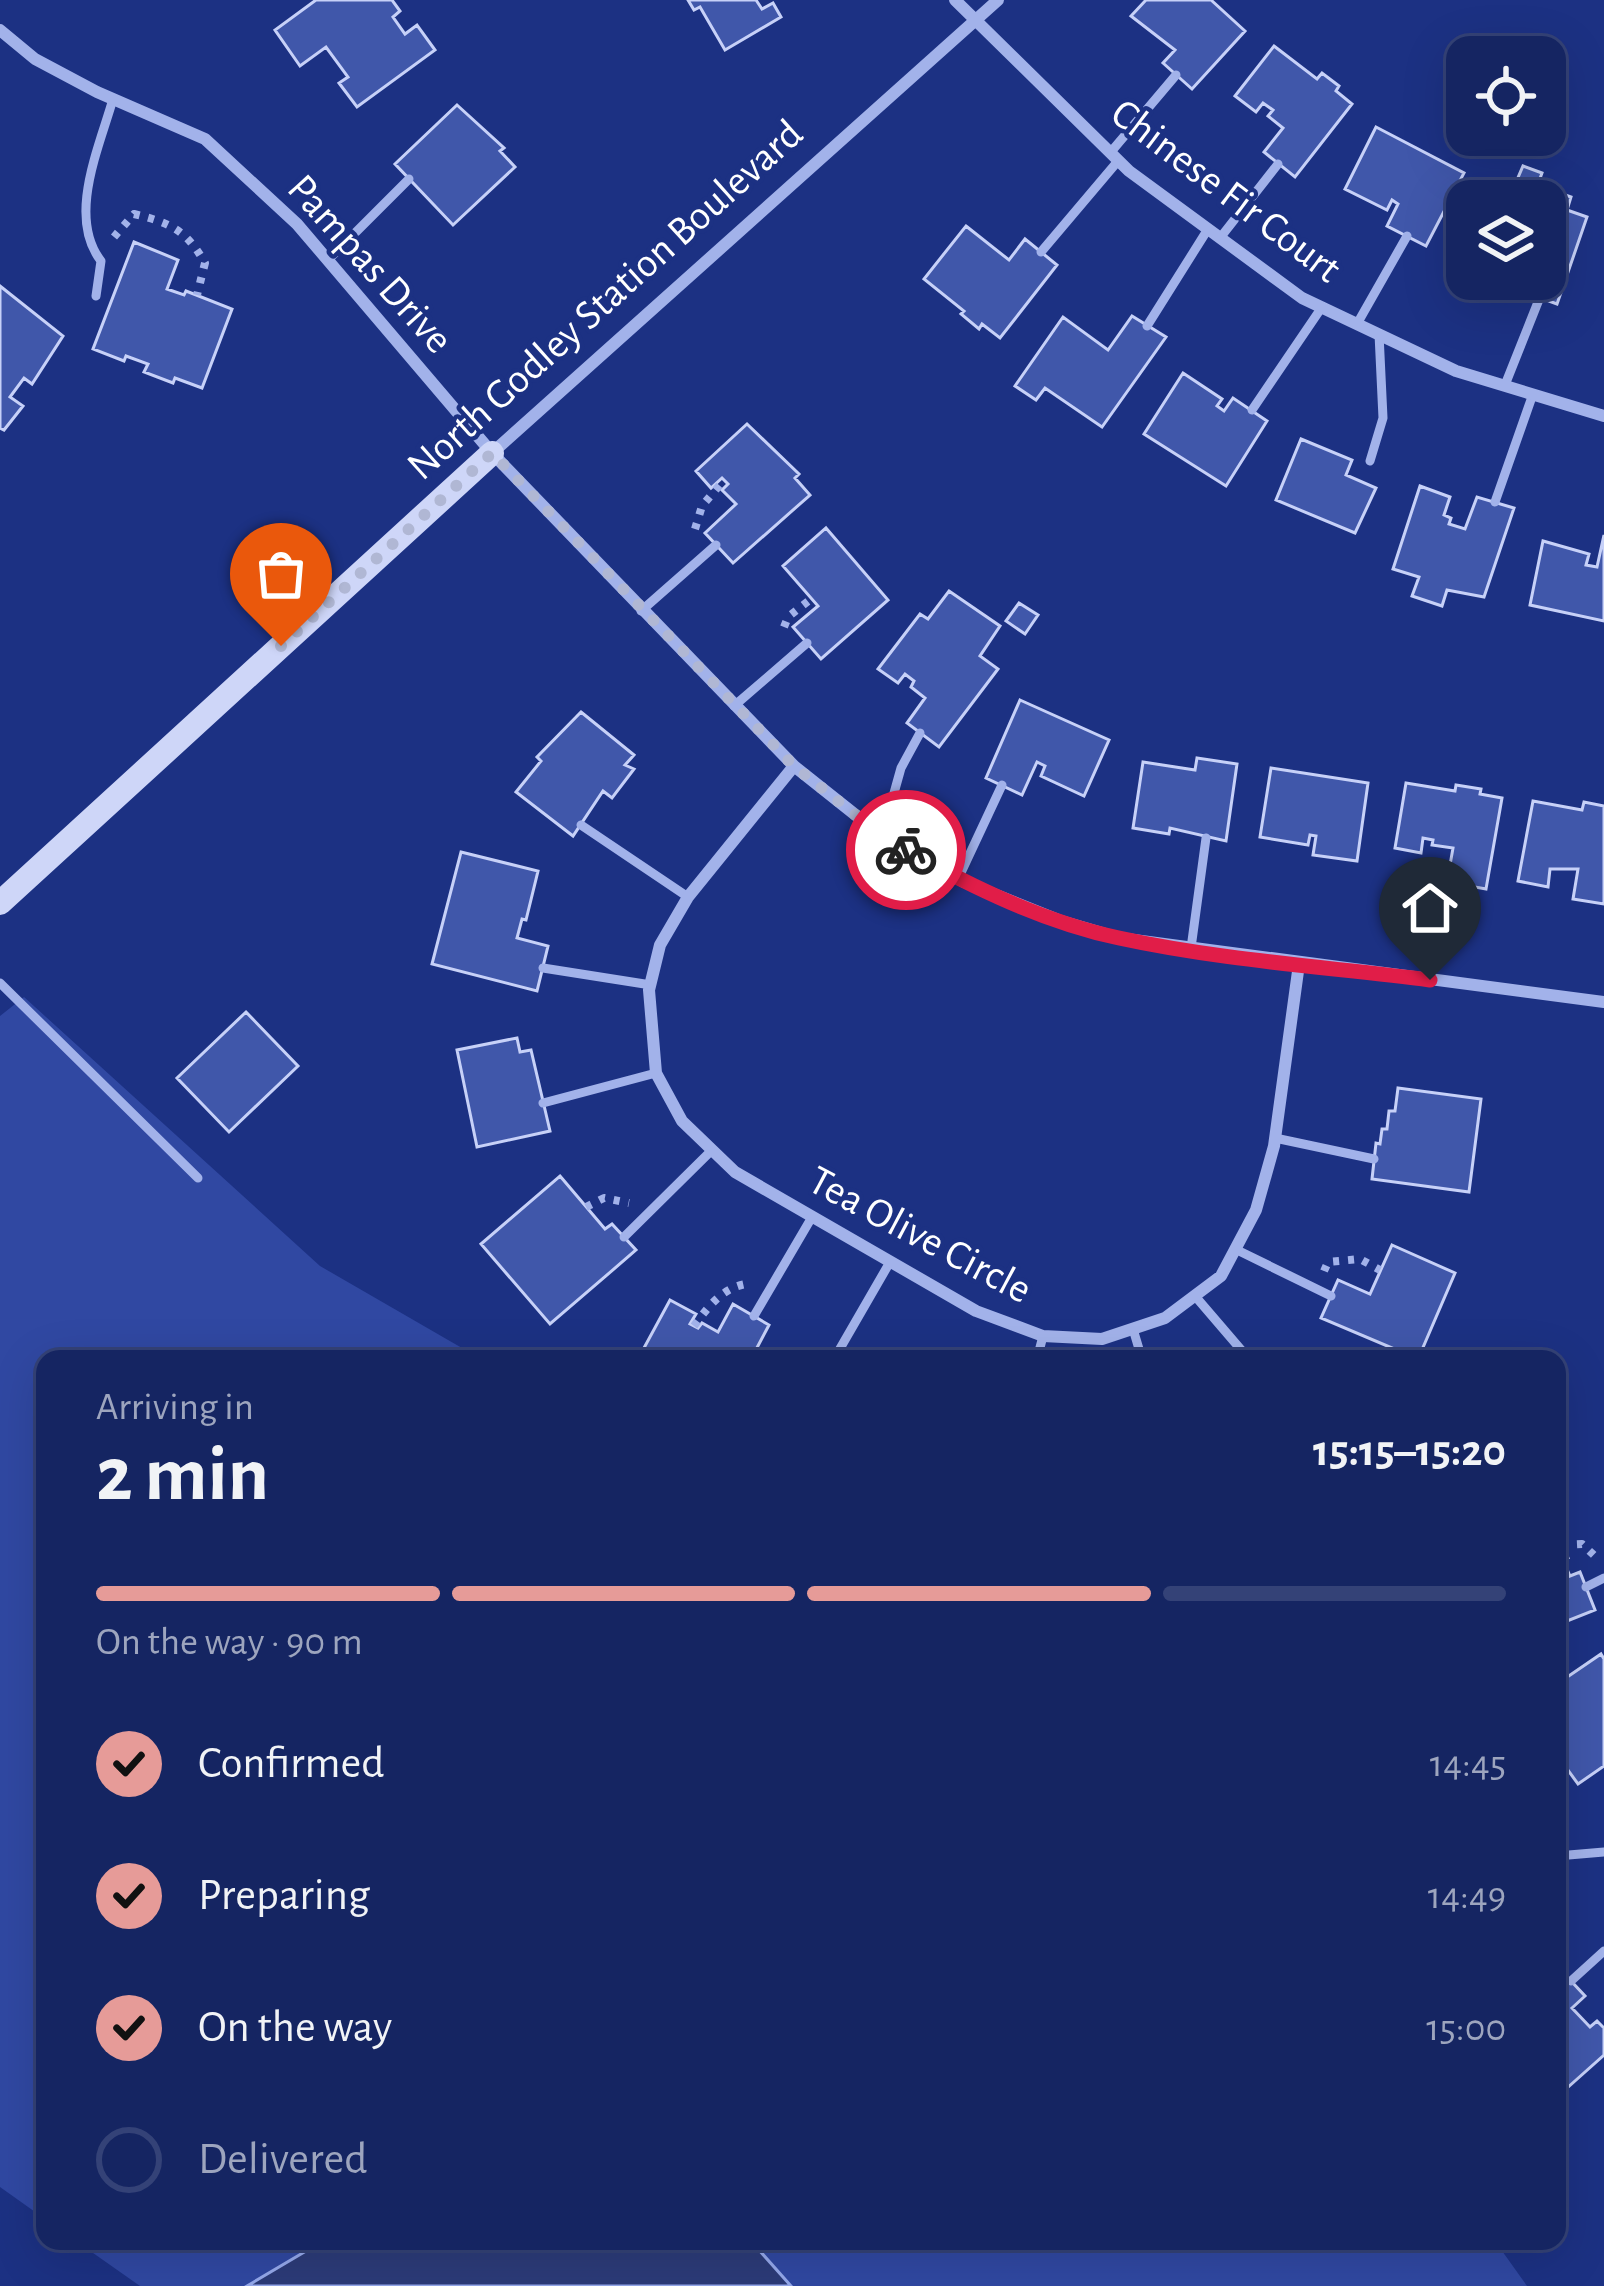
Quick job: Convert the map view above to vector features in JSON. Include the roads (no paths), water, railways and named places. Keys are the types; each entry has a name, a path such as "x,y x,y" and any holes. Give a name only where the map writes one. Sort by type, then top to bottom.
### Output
{"street":[{"name":"Chinese Fir Court","path":"955,0 1114,157 1302,298 1456,370 1604,416"},
{"name":"North Godley Station Boulevard","path":"0,903 998,0"},
{"name":"Pampas Drive","path":"0,30 34,59 205,139 297,224 492,453 734,706 794,766 882,836 958,879 1060,921 1119,938 1604,1002"},
{"name":"Tea Olive Circle","path":"794,766 688,897 660,945 651,985 656,1072 682,1121 735,1172 976,1311 1043,1336 1102,1339 1165,1318 1221,1276 1256,1210 1275,1138 1299,964"}],"lane":[{"path":"1041,252 1176,75"},
{"path":"96,296 101,262 87,243 88,185 113,99"},
{"path":"1220,238 1278,164"},
{"path":"328,260 409,179"},
{"path":"1147,326 1208,229"},
{"path":"1357,324 1407,236"},
{"path":"1504,385 1539,300"},
{"path":"1252,410 1322,307"},
{"path":"1370,461 1383,418 1379,334"},
{"path":"1495,502 1533,394"},
{"path":"641,610 712,549"},
{"path":"734,706 806,643"},
{"path":"882,836 902,767 920,733"},
{"path":"958,879 1002,785"},
{"path":"581,825 688,897"},
{"path":"1191,948 1206,838"},
{"path":"543,968 651,985"},
{"path":"0,983 198,1178"},
{"path":"544,1103 656,1072"},
{"path":"1275,1138 1374,1159"},
{"path":"624,1237 712,1150"},
{"path":"754,1316 812,1217"},
{"path":"1235,1249 1330,1296"},
{"path":"839,1350 890,1262"},
{"path":"1195,1296 1241,1350"},
{"path":"1133,1329 1139,1350"},
{"path":"1039,1350 1043,1336"},
{"path":"1586,1587 1604,1578"},
{"path":"1566,1855 1604,1852"},
{"path":"1571,1981 1604,1951"}]}
